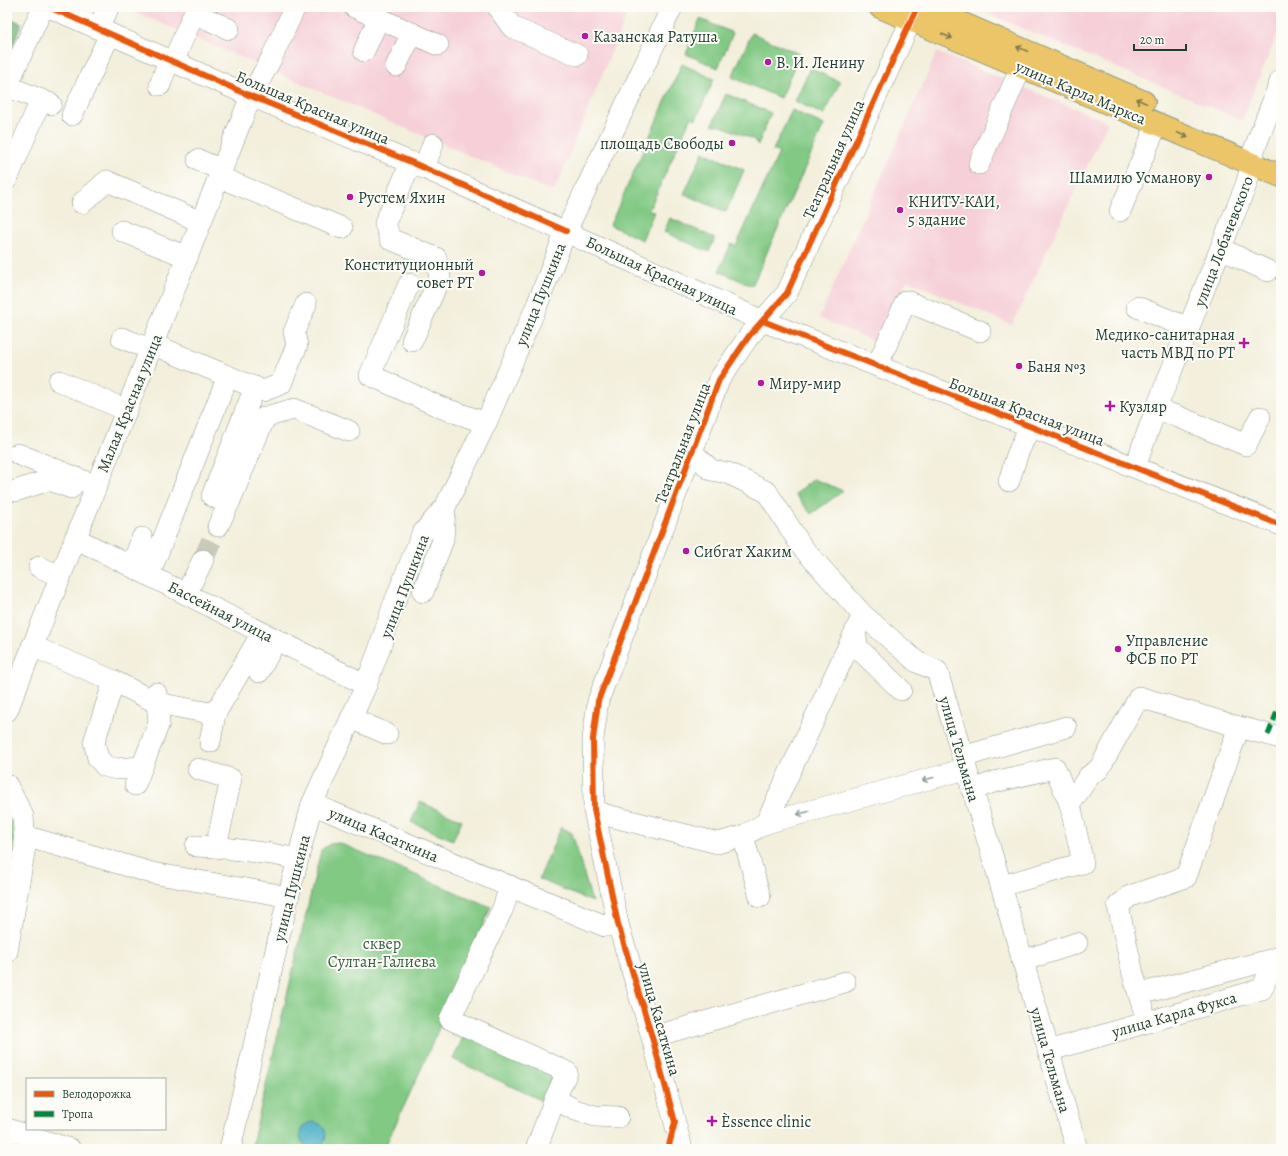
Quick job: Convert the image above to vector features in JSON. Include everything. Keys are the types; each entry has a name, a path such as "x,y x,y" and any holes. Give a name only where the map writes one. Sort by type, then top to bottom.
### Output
{"main road":[{"name":"улица Карла Маркса","path":"880,7 918,12 1253,157 1281,176"},
{"name":"улица Карла Маркса","path":"918,12 1021,67 1157,124 1253,157 1281,162"}],"street":[{"path":"7,179 46,102 7,86 43,7"},
{"name":"Большая Красная улица","path":"49,7 251,96 417,165 763,320 1281,525"},
{"path":"72,116 104,31 109,7"},
{"name":"Малая Красная улица","path":"7,711 251,96 271,59 295,7"},
{"path":"354,7 438,45"},
{"path":"500,7 498,9 512,27 577,55"},
{"name":"улица Пушкина","path":"230,1149 288,898 312,804 351,718 372,681 380,647 393,606 422,534 445,507 486,422 537,306 566,231 672,7"},
{"name":"Театральная улица","path":"618,924 594,810 593,745 598,701 719,380 749,336 787,293 886,75 918,12"},
{"path":"160,85 194,13 229,29"},
{"path":"364,51 379,18"},
{"path":"396,66 412,33"},
{"path":"979,164 1021,67"},
{"name":"улица Лобачевского","path":"1135,467 1156,409 1222,248 1246,185 1253,157 1281,80"},
{"path":"1120,210 1157,124"},
{"path":"412,341 440,277 436,258 390,239 385,223 417,165 433,144"},
{"path":"198,160 220,174 342,228"},
{"path":"82,203 108,181 201,222"},
{"path":"122,231 187,256"},
{"path":"1222,248 1244,260 1268,270"},
{"path":"409,284 370,375 440,407 486,422"},
{"path":"877,366 906,301 980,331"},
{"path":"124,344 150,350 228,376 263,390 281,384 297,345 294,332 306,304"},
{"path":"1137,307 1189,328"},
{"path":"140,571 228,376"},
{"path":"59,382 126,410"},
{"path":"229,503 212,496 255,387"},
{"path":"218,526 265,417 294,409 348,431"},
{"path":"1156,409 1246,445 1260,417"},
{"path":"1009,481 1017,455 1030,426"},
{"name":"улица Тельмана","path":"692,452 711,470 728,473 767,492 802,547 859,624 922,655 937,671 1077,1149"},
{"path":"18,454 94,491"},
{"path":"15,491 49,480 94,491"},
{"path":"423,592 443,540 445,507"},
{"name":"Бассейная улица","path":"75,538 269,636 372,681"},
{"path":"140,571 142,538"},
{"path":"186,594 203,560"},
{"path":"39,567 60,576"},
{"path":"859,624 858,648 901,690"},
{"path":"766,823 859,624"},
{"path":"259,672 269,636"},
{"path":"210,742 215,714 269,636"},
{"path":"32,646 157,698 215,714"},
{"path":"114,681 94,742 98,758 105,766 138,776 149,752 159,723 157,698"},
{"path":"1070,804 1089,776 1099,770 1139,698 1281,738"},
{"path":"351,718 387,734"},
{"path":"594,810 606,815 718,843 743,836 766,823 964,763 1066,727"},
{"path":"1147,1022 1133,974 1118,906 1130,896 1186,877 1239,727"},
{"path":"972,790 994,782 1055,768 1070,804 1083,863 1001,886"},
{"path":"198,769 231,779 206,847 272,854 298,859"},
{"path":"7,785 23,816 25,836 25,847 7,952"},
{"name":"улица Касаткина","path":"312,804 605,926 618,924 652,1037 682,1149"},
{"path":"25,836 152,873 274,894 288,898"},
{"path":"743,836 760,898"},
{"path":"510,886 503,908 450,1019 567,1072 536,1149"},
{"path":"1022,961 1077,943"},
{"path":"1139,994 1278,958"},
{"name":"улица Карла Фукса","path":"1048,1051 1262,989 1278,958"},
{"path":"652,1037 845,982"},
{"path":"555,1099 575,1110 595,1116 618,1117"},
{"path":"7,1129 70,1149"}],"shaded area":[{"path":"123,7 630,7 554,192"},
{"path":"971,7 1281,7 1281,25 1242,120"},
{"path":"937,52 1108,122 1012,325 907,280 878,343 819,318"}],"green space":[{"path":"7,17 22,23 7,59"},
{"path":"700,19 733,33 718,68 686,54"},
{"path":"752,33 800,54 780,98 732,77"},
{"path":"682,64 714,79 696,119 691,117 649,210 654,212 642,240 610,225"},
{"path":"810,68 840,82 824,115 795,101"},
{"path":"726,94 771,113 758,145 753,139 719,125 712,125"},
{"path":"792,110 824,125 752,286 719,271 731,244 736,246 779,153 773,150"},
{"path":"703,152 744,170 726,212 684,194"},
{"path":"670,218 715,238 709,252 664,232"},
{"path":"814,479 843,491 811,514 795,494"},
{"path":"420,802 462,820 453,840 411,822"},
{"path":"7,813 13,829 13,844 7,876"},
{"path":"561,827 572,833 592,902 539,879"},
{"name":"сквер Султан-Галиева","path":"339,843 491,907 422,1067 384,1149 251,1149 321,850 330,844"},
{"path":"465,1033 553,1075 545,1102 453,1059"}],"water":[{"path":"313,1122 322,1126 326,1135 322,1144 313,1148 304,1144 300,1135 304,1126"}],"tunnel":[{"path":"203,560 218,526"}],"marked path":[{"path":"1268,735 1281,701"}],"cycle path":[{"path":"49,7 251,96 411,162 566,231"},
{"path":"668,1149 675,1122 652,1037 618,924 594,810 593,739 598,701 719,380 749,336 787,293 917,7"},
{"path":"763,321 1281,525"}],"place":[{"name":"Казанская Ратуша","path":"585,36"},
{"name":"В. И. Ленину","path":"768,62"},
{"name":"площадь Свободы","path":"732,143"},
{"name":"Шамилю Усманову","path":"1209,177"},
{"name":"Рустем Яхин","path":"350,197"},
{"name":"КНИТУ-КАИ, 5 здание","path":"900,210"},
{"name":"Конституционный совет РТ","path":"482,273"},
{"name":"Медико-санитарная часть МВД по РТ","path":"1244,343"},
{"name":"Баня №3","path":"1019,366"},
{"name":"Миру-мир","path":"761,383"},
{"name":"Кузляр","path":"1110,406"},
{"name":"Сибгат Хаким","path":"686,551"},
{"name":"Управление ФСБ по РТ","path":"1118,649"},
{"name":"Èssence clinic","path":"712,1121"}]}
